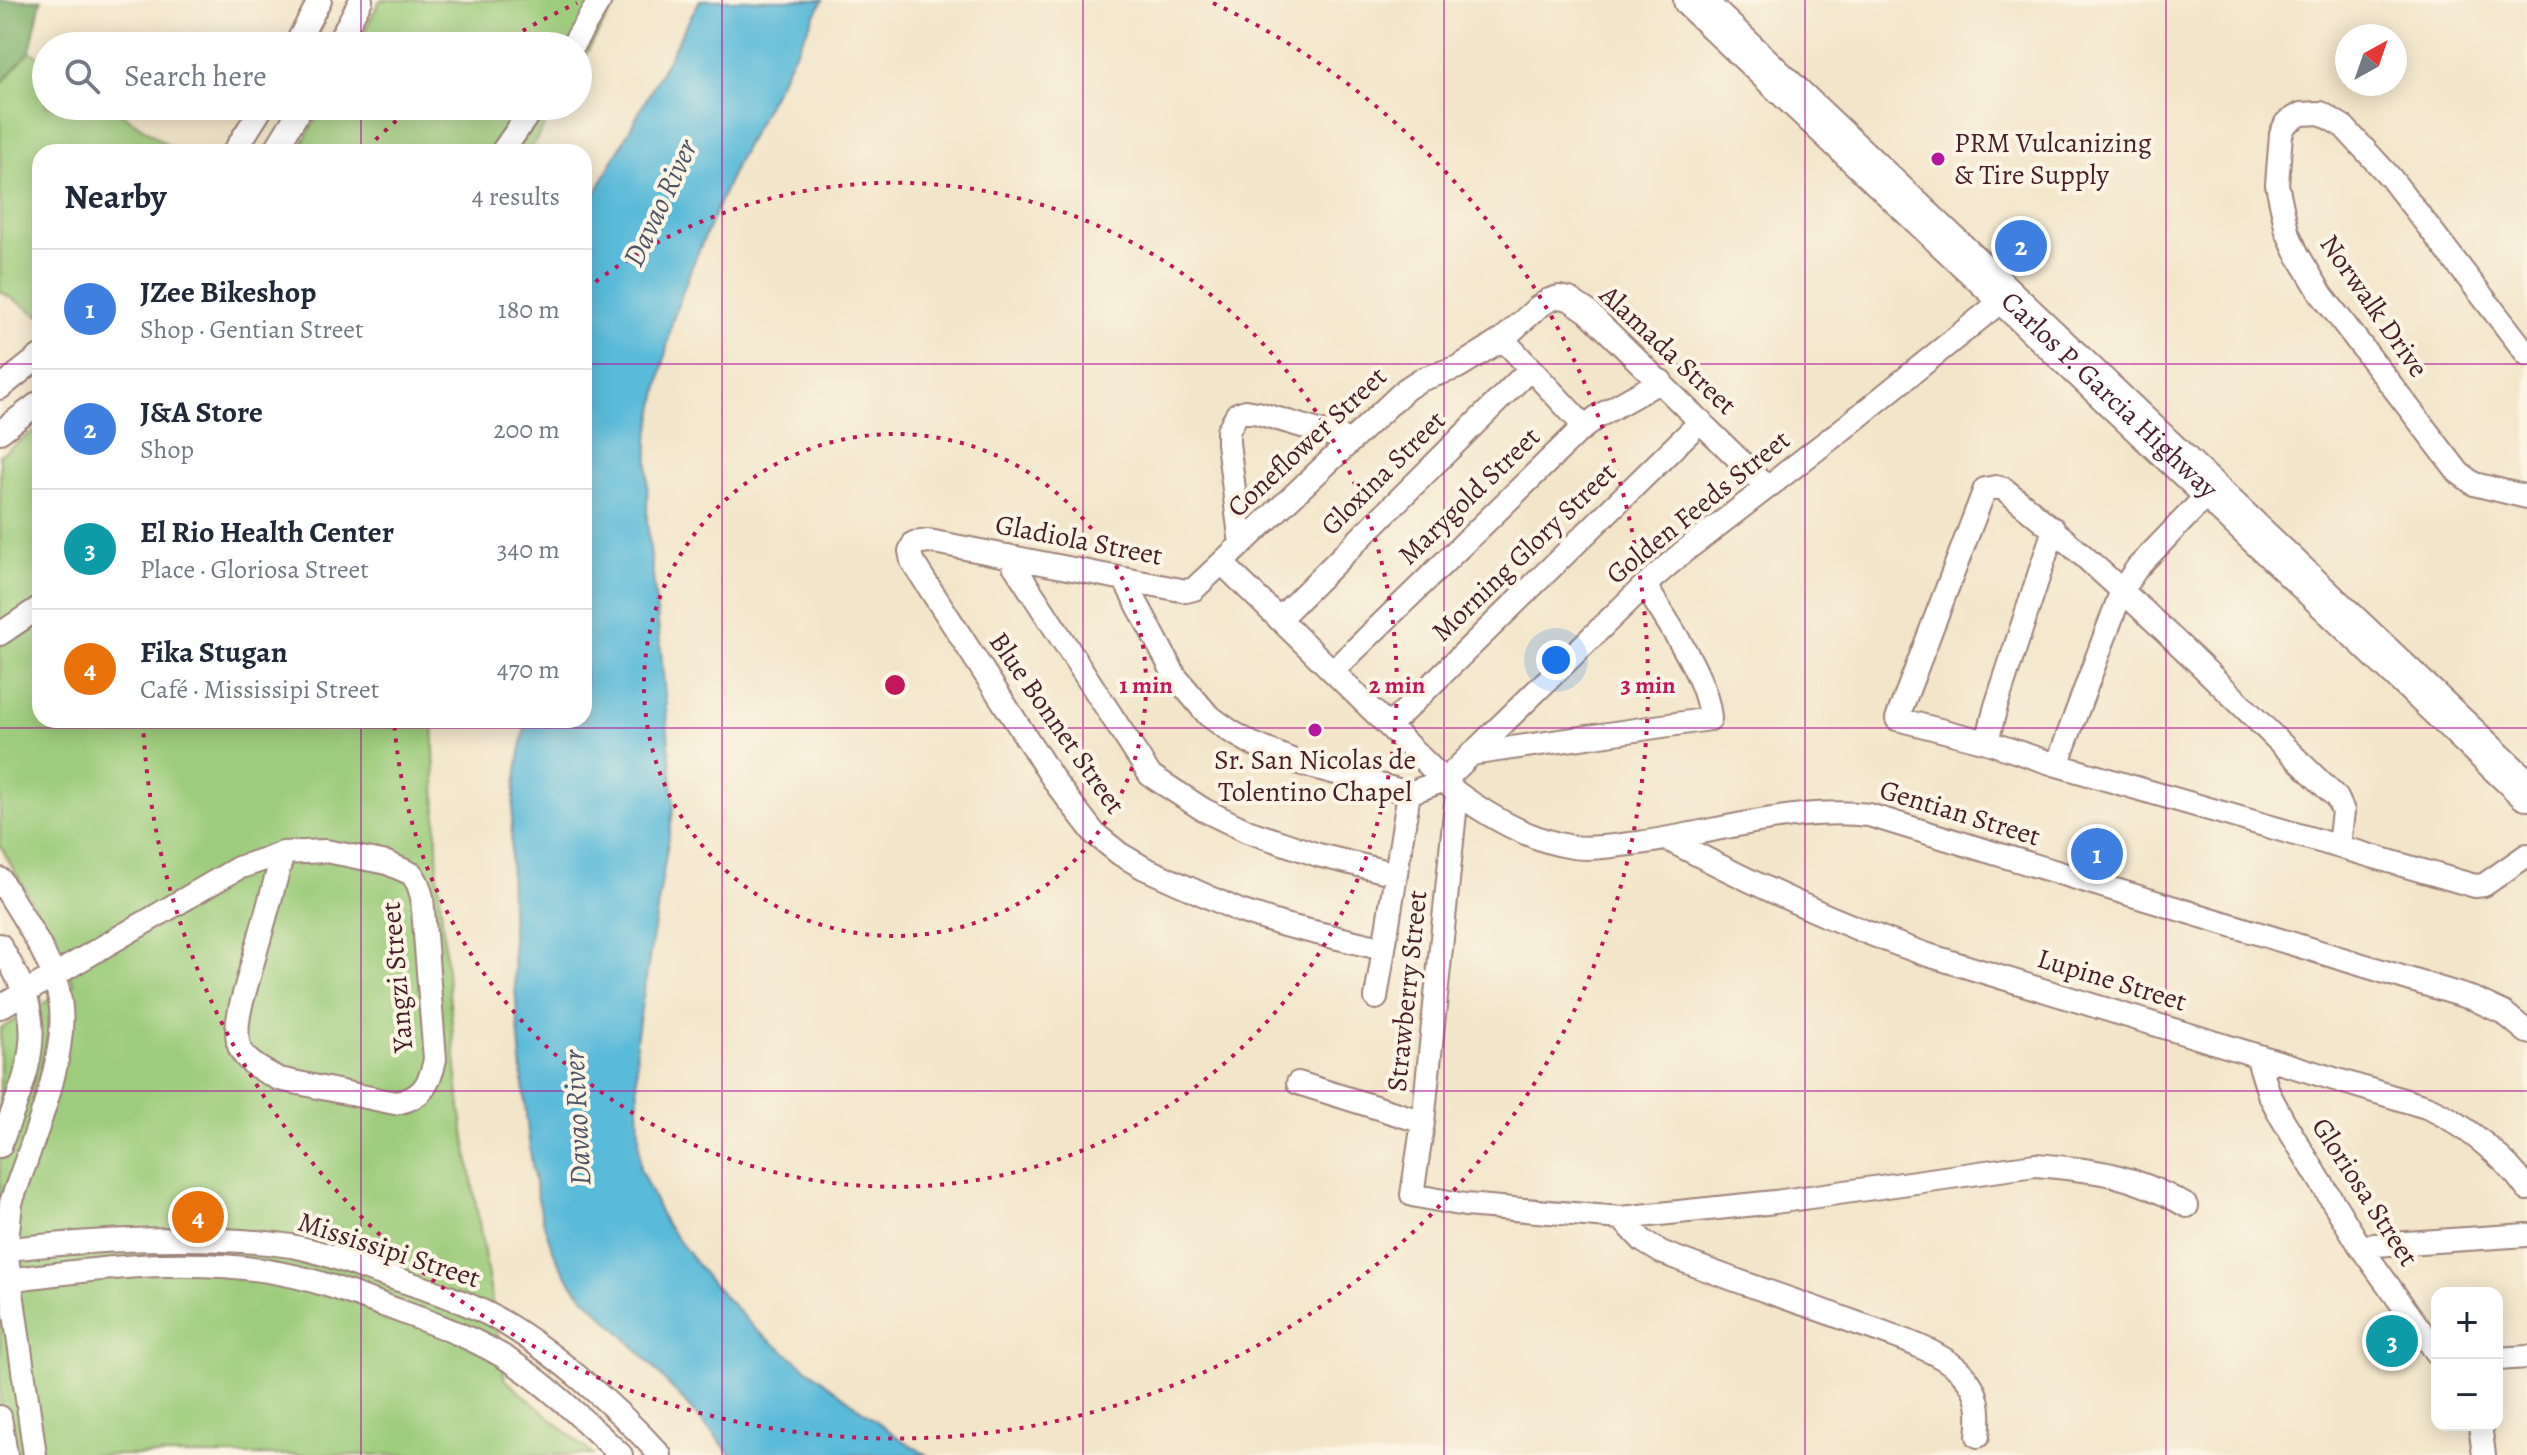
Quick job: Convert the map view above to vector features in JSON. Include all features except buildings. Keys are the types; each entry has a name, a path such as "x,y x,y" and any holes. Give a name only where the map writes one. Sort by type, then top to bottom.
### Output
{"highway":[{"name":"Carlos P. Garcia Highway","path":"1693,0 2527,791"}],"street":[{"path":"303,32 320,0"},
{"path":"344,32 361,0"},
{"path":"581,32 600,0"},
{"name":"Norwalk Drive","path":"2527,354 2390,177 2344,127 2321,113 2293,117 2286,123 2281,134 2277,184 2287,231 2322,295 2459,473 2474,484 2527,497"},
{"path":"239,144 254,120"},
{"path":"279,144 293,120"},
{"path":"508,144 524,120"},
{"name":"Coneflower Street","path":"1222,563 1406,389 1420,380 1448,373 1503,339 1537,308 1559,297"},
{"name":"Alamada Street","path":"1559,297 1569,299 1587,311 1766,486"},
{"name":"Golden Feeds Street","path":"1451,787 1471,754 1645,585 2005,298"},
{"path":"1503,339 1584,426"},
{"path":"0,388 32,362"},
{"name":"Gloxina Street","path":"1279,619 1530,369"},
{"name":"Marygold Street","path":"1333,671 1584,426 1661,381"},
{"path":"0,432 32,408"},
{"path":"1241,544 1228,443 1228,431 1237,414 1246,411 1258,413 1349,440"},
{"name":"Morning Glory Street","path":"1389,726 1701,421"},
{"path":"2339,846 2343,811 2337,798 2122,590 2054,529 2004,489 1985,489 1897,719 1987,742 2057,765 2478,887 2527,855"},
{"path":"2057,765 2122,590 2137,568 2210,492"},
{"path":"1987,742 2054,529"},
{"name":"Gladiola Street","path":"914,543 929,541 1186,591 1202,584 1222,563"},
{"name":"Blue Bonnet Street","path":"914,543 910,551 912,561 1057,785 1095,834 1144,868 1240,911 1384,949"},
{"path":"1008,556 1150,775 1204,810 1247,831 1318,855 1396,874"},
{"name":"Gentian Street","path":"1222,563 1451,787 1498,819 1527,833 1573,847 1593,848 1791,818 1852,813 1869,815 2474,999 2504,1013 2527,1032"},
{"path":"1124,579 1175,676 1208,715 1253,744 1299,763 1409,793 1451,787"},
{"path":"1471,754 1710,719 1706,699 1693,668 1645,585"},
{"path":"0,634 32,612"},
{"name":"Strawberry Street","path":"1451,787 1423,1122 1412,1195 1465,1205 1621,1218"},
{"path":"1376,998 1409,793"},
{"name":"Lupine Street","path":"1667,839 1785,899 1865,933 2442,1113 2509,1168 2527,1189"},
{"name":"Yangzi Street","path":"0,1007 238,868 283,853 326,851 366,858 402,868 418,884 422,897 435,1059 432,1077 424,1091 411,1101 395,1103 279,1079 244,1056 236,1044 235,1031 247,977 283,853"},
{"path":"0,879 53,977 62,1017 58,1056 11,1203 3,1250 5,1280 35,1455"},
{"path":"0,945 30,1013 31,1052 0,1146"},
{"name":"Gloriosa Street","path":"2257,1056 2269,1094 2283,1120 2360,1246 2431,1345"},
{"path":"1298,1083 1423,1122"},
{"path":"1621,1218 1775,1202 2035,1165 2077,1168 2134,1179 2187,1206"},
{"path":"1621,1218 1643,1241 1661,1252 1885,1333 1934,1354 1961,1372 1976,1392 1981,1414 1978,1436"},
{"path":"2360,1246 2527,1235"},
{"name":"Mississipi Street","path":"3,1250 114,1241 203,1240 292,1246 348,1262 488,1314 535,1343 587,1385 660,1455"},
{"name":"Mississipi Street","path":"5,1280 113,1268 202,1265 284,1273 433,1323 477,1342 516,1364 621,1455"},
{"path":"2503,1359 2527,1357"},
{"path":"0,1417 6,1455"},
{"path":"2481,1431 2484,1455"}],"green space":[{"path":"0,0 41,0 30,51 0,85"},
{"path":"380,0 617,0 592,44 592,32 364,32"},
{"path":"30,51 32,120 131,120 166,144 32,144 32,311 0,291 0,85"},
{"path":"316,120 548,120 534,144 302,144"},
{"path":"32,433 32,728 433,728 438,876 460,1108 505,1379 593,1455 0,1455 0,1029 74,985 0,845 0,455"}],"water":[{"name":"Davao River","path":"700,0 823,0 736,164 690,271 672,322 648,440 647,520 674,805 636,1040 640,1169 665,1223 709,1280 756,1330 899,1438 927,1455 732,1455 581,1293 558,1261 543,1221 527,1126 515,994 511,900 513,806 525,728 592,728 592,199"}],"place":[{"name":"PRM Vulcanizing & Tire Supply","path":"1938,159"},
{"name":"J&A Store","path":"2021,246"},
{"name":"Sr. San Nicolas de Tolentino Chapel","path":"1315,730"},
{"name":"JZee Bikeshop","path":"2097,854"},
{"name":"Fika Stugan","path":"198,1217"},
{"name":"El Rio Health Center","path":"2392,1341"}]}
